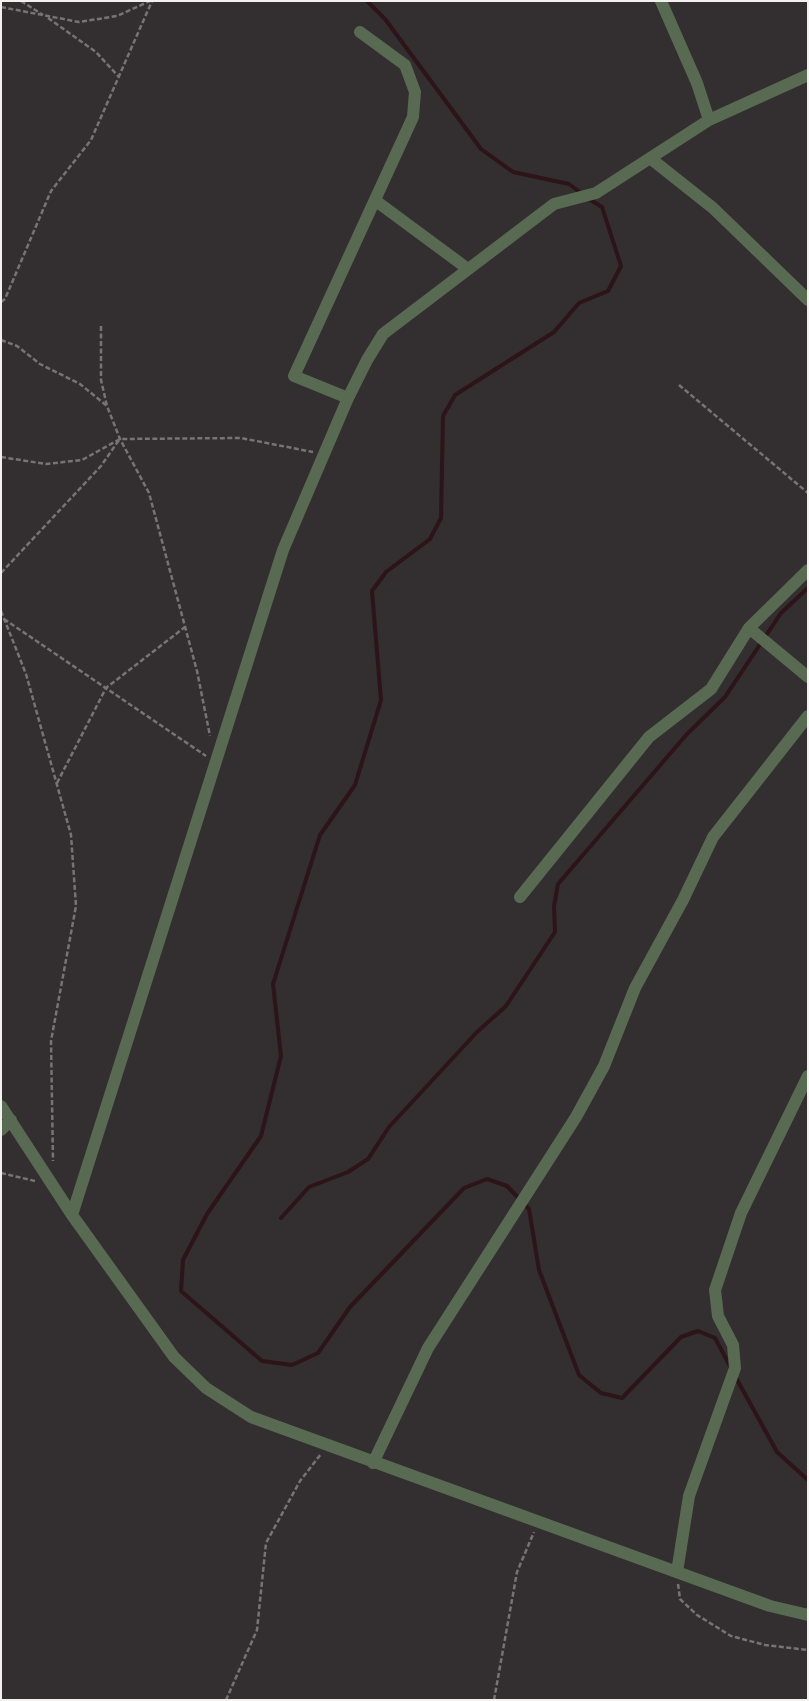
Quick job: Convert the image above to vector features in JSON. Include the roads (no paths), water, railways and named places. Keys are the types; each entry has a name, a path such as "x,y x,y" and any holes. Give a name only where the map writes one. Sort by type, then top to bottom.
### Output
{"street":[{"path":"661,1 697,83 709,120"},
{"path":"348,398 294,376 413,117 415,92 405,65 360,32"},
{"path":"72,1216 283,550 348,398 367,360 383,334 554,204 596,193 709,120 808,74"},
{"path":"650,158 713,208 808,300"},
{"path":"376,201 468,268"},
{"path":"520,897 650,737 711,689 749,628 808,570"},
{"path":"749,628 808,677"},
{"path":"373,1463 428,1348 576,1117 590,1092 604,1066 636,988 683,900 713,837 808,716"},
{"path":"676,1572 689,1496 735,1368 733,1345 718,1316 715,1290 742,1214 808,1076"},
{"path":"1,1106 72,1216 174,1357 206,1388 251,1417 326,1446 770,1606 808,1615"},
{"path":"1,1130 11,1120"}],"waterway":[{"path":"367,1 385,19 481,149 513,172 569,184 581,193"},
{"path":"589,199 602,207 621,266 608,291 579,303 554,332 455,395 443,416 441,518 430,539 386,572 372,591 381,700 355,785 320,835 273,984 281,1056 261,1136 207,1214 183,1260 181,1291 262,1361 292,1365 318,1353 350,1307 464,1188 487,1179 507,1186 529,1209 539,1270 579,1375 601,1393 622,1398 681,1337 698,1331 715,1338 731,1368"},
{"path":"281,1218 309,1187 348,1172 368,1159 389,1127 477,1032 506,1006 555,932 554,906 558,884 687,734 725,697 781,613 808,588"},
{"path":"735,1376 777,1452 808,1480"}]}
